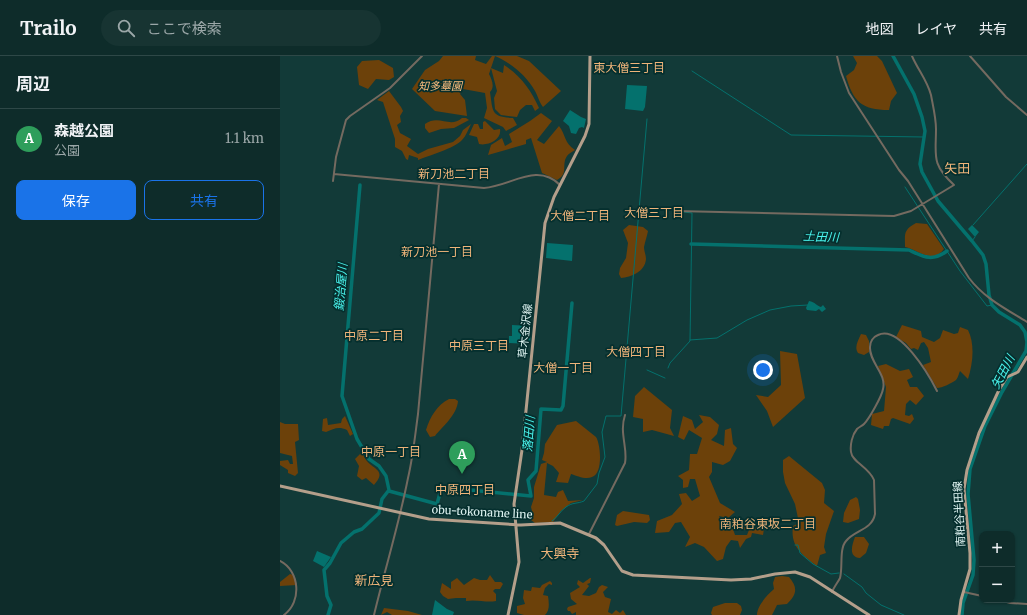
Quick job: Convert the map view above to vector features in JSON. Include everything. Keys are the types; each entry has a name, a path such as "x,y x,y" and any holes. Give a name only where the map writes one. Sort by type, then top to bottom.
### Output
{"main road":[{"name":"草木金沢線","path":"508,615 519,562 514,504 522,450 545,224 551,203 585,136 589,124 590,56"},
{"name":"南粕谷半田線","path":"959,615 968,580 970,565 964,489 967,470 984,420 999,390 1009,375 1018,372 1027,357"},
{"name":"obu-tokoname line","path":"280,486 429,519 515,525 560,523 596,538 622,570 633,575 731,580 751,579 780,573 795,572 810,577 869,615"}],"street":[{"path":"333,182 336,158 346,120 390,88 422,56"},
{"path":"837,56 849,93 899,170 908,181 969,278 987,298 1027,322"},
{"path":"676,211 888,217 904,214 922,205 954,185 937,163 935,153 936,123 931,97 925,79 912,56"},
{"path":"970,56 1006,97 1027,115"},
{"path":"334,174 439,184 492,187 533,174 544,176 560,185"},
{"path":"374,615 408,478 418,414 439,184"},
{"path":"832,592 840,578 845,542 850,537 869,526 874,518 875,497 872,475 867,468 855,459 851,452 854,433 868,418 883,389 883,380 870,351 870,345 873,339 880,334 888,333 905,344 915,355 938,391"},
{"path":"589,534 625,463 626,458 622,426 624,415"},
{"path":"280,561 290,569 297,585 297,591 293,603 284,615"},
{"path":"964,592 979,596"},
{"path":"1010,603 1027,604"}],"green space":[{"name":"知多墓園","path":"443,56 476,56 475,60 486,64 492,56 495,56 489,74 492,83 492,90 490,92 493,109 497,115 513,118 517,125 506,131 503,127 484,118 487,108 485,93 463,89 460,94 465,100 467,116 435,111 412,89 425,70 439,61"},
{"path":"495,56 517,56 529,61 561,91 543,107 531,85 523,75 507,62"},
{"path":"853,56 877,56 882,61 897,93 891,101 889,110 879,110 865,106 855,98 846,76 854,70 857,63"},
{"path":"379,60 393,68 394,77 389,80 376,79 368,89 359,85 357,67 362,61"},
{"path":"504,65 516,74 529,89 539,108 535,111 532,105 526,105 520,110 517,117 501,115 495,109 494,98 497,91 491,68 503,73"},
{"path":"389,91 403,111 400,116 401,122 397,125 400,133 411,139 407,146 418,154 428,149 453,142 460,136 463,130 471,124 466,135 459,143 441,152 418,160 418,158 409,155 408,160 406,159 402,151 395,147 395,139 383,102 377,100"},
{"path":"541,113 552,121 537,140 544,144 559,126 569,145 575,150 565,159 563,175 557,180 542,173 531,138 526,140 526,144 488,155 491,145 502,138 505,146 512,142 509,134"},
{"path":"462,118 469,120 454,128 441,129 429,133 425,128 425,124 430,121 435,120 453,122"},
{"path":"485,121 494,130 500,129 500,133 494,141 486,144 479,144 477,137 469,135 474,124 478,124 480,129 483,129 483,122"},
{"path":"916,223 927,224 944,249 939,254 935,256 925,255 905,247 907,230"},
{"path":"629,225 643,227 648,231 644,247 646,259 645,264 637,273 621,278 619,274 620,268 626,258 628,243 623,230"},
{"path":"902,325 921,331 922,337 934,342 940,338 943,330 954,334 958,333 960,327 968,330 972,341 972,354 968,379 960,371 956,380 937,388 923,365 931,362 928,348 924,342 921,343 918,350 914,348 911,349 906,343 896,337"},
{"path":"861,334 866,335 869,341 869,352 864,355 858,353 856,348"},
{"path":"780,351 797,354 805,398 773,427 767,411 756,395 768,397 781,385"},
{"path":"886,364 900,371 909,369 913,377 907,380 910,387 917,387 924,396 916,405 910,400 906,404 905,415 909,416 912,414 914,419 910,424 893,418 891,419 889,426 884,426 883,429 871,425 872,414 884,411 886,387 878,366"},
{"path":"644,387 672,410 670,428 674,436 652,430 643,432 643,419 633,417 635,396"},
{"path":"449,399 455,399 458,401 455,411 435,436 430,437 426,430 434,412"},
{"path":"699,415 710,417 719,425 717,434 711,440 724,446 725,430 731,428 733,444 737,448 730,461 723,465 712,462 712,472 709,477 720,503 735,512 728,518 719,516 723,525 733,529 735,535 747,535 749,530 739,529 741,525 747,525 746,518 751,523 765,523 763,535 752,533 751,537 746,539 740,548 738,541 731,540 726,547 723,559 717,561 704,547 695,543 685,547 690,537 681,522 675,523 669,532 655,533 657,521 672,515 682,504 679,494 686,493 692,501 700,496 695,479 690,479 688,487 683,488 683,480 678,476 689,470 690,454 697,454 702,438 689,430 684,440 678,437 683,416 692,420 695,429 703,422"},
{"path":"345,416 353,434 350,436 347,430 341,428 336,428 326,432 322,431 323,419 327,418 328,425 341,423"},
{"path":"576,421 596,437 598,441 600,459 598,471 596,475 590,478 571,474 568,483 556,482 559,473 553,466 547,463 544,495 556,497 558,492 563,490 568,501 583,500 571,503 561,511 553,522 535,523 531,520 533,515 531,507 534,498 534,487 541,464 547,462 542,460 545,444 557,425"},
{"path":"280,422 285,424 298,424 299,440 295,442 298,473 295,476 288,473 288,470 280,465 280,461 288,460 290,464 293,464 292,456 280,453"},
{"path":"362,452 366,460 379,473 378,480 374,485 366,478 362,480 357,476 359,466 355,459"},
{"path":"789,456 822,483 825,490 824,503 834,511 826,534 824,547 826,553 820,555 817,566 802,554 795,545 793,539 793,526 799,523 795,504 785,483 783,472 783,460"},
{"path":"856,497 858,499 860,510 859,519 848,523 843,522 844,513 850,500"},
{"path":"623,511 649,515 650,520 647,523 634,522 617,526 615,525 617,515"},
{"path":"855,537 864,537 869,544 866,553 860,558 856,557 852,553"},
{"path":"290,574 293,575 297,585 280,586 280,582"},
{"path":"490,575 495,582 501,582 503,584 500,589 495,589 493,591 496,594 496,601 466,601 466,598 448,599 440,592 442,583 451,589 451,582 457,578 464,585 474,578 487,580"},
{"path":"775,577 789,577 794,584 795,591 793,597 787,604 777,605 772,615 757,615 761,604 774,589 773,583"},
{"path":"590,578 590,583 587,584 589,586 582,595 589,596 596,593 602,585 608,587 603,592 605,597 611,599 608,612 612,614 616,610 620,613 623,610 626,615 576,615 576,612 572,614 568,611 568,607 577,604 571,599 570,593 580,587 577,584 578,580 583,583"},
{"path":"550,581 552,585 549,584 545,588 543,595 548,596 549,601 547,613 545,615 524,615 517,613 517,606 525,604 523,598 524,590 531,591 532,587 540,588 542,585"},
{"path":"725,603 737,603 741,606 742,610 740,615 712,615 711,613 713,607"},
{"path":"384,608 408,611 422,615 392,615 387,612 381,615"}],"water":[{"path":"627,85 647,86 645,107 643,111 625,109"},
{"path":"570,110 586,119 584,128 579,128 576,134 571,133 569,126 563,121"},
{"path":"972,225 979,232 975,237 968,229"},
{"path":"547,243 573,245 572,261 546,258"},
{"path":"809,301 821,307 823,305 826,309 822,312 819,309 816,311 807,310 806,308"},
{"path":"512,325 531,326 530,344 509,343 509,336 512,336"},
{"path":"317,551 331,557 324,567 313,561"},
{"path":"435,600 447,609 454,612 453,615 432,615"}],"waterway":[{"name":"矢田川","path":"893,56 914,94 922,117 925,131 920,164 922,172 938,201 983,255 986,264 989,295 992,305 999,312 1020,325 1025,332 1027,342 1026,351 1002,392 985,426 970,469 968,494 974,560 973,575 963,603 962,615"},
{"path":"692,71 791,135 924,137"},
{"path":"552,521 568,505 584,501 597,484 599,473 605,457 602,432 606,416 621,416 647,119"},
{"path":"973,225 1027,164"},
{"name":"鍛治屋川","path":"328,615 331,605 327,596 324,570 330,563 341,543 354,532 362,529 379,513 382,499 389,490 386,476 379,466 369,459 357,439 342,396 360,185"},
{"name":"土田川","path":"905,187 960,271 987,306 992,305"},
{"path":"668,368 670,363 690,341 692,213 684,212"},
{"name":"矢田川","path":"972,241 975,237"},
{"name":"土田川","path":"691,244 909,250 919,255 928,257 937,256 947,251"},
{"name":"落田川","path":"442,491 460,489 531,496 528,480 536,471 541,409 561,410 563,406 572,303"},
{"path":"690,340 717,338 747,320 770,310 791,306 808,305"},
{"path":"647,370 665,378"},
{"name":"落田川","path":"389,491 437,504 440,493"},
{"path":"795,545 798,545 800,553 813,564 831,574 839,573"},
{"path":"844,574 862,587 866,593 881,605 904,615"}],"place":[{"name":"森越公園","path":"462,474"}],"district":[{"name":"東大僧三丁目","path":"629,68"},
{"name":"矢田","path":"957,168"},
{"name":"新刀池二丁目","path":"454,174"},
{"name":"大僧三丁目","path":"654,213"},
{"name":"大僧二丁目","path":"580,216"},
{"name":"新刀池一丁目","path":"437,252"},
{"name":"中原二丁目","path":"374,336"},
{"name":"中原三丁目","path":"479,346"},
{"name":"大僧四丁目","path":"636,352"},
{"name":"大僧一丁目","path":"563,368"},
{"name":"中原一丁目","path":"391,452"},
{"name":"中原四丁目","path":"465,490"},
{"name":"南粕谷東坂二丁目","path":"768,524"},
{"name":"大興寺","path":"560,553"},
{"name":"新広見","path":"374,580"}]}
